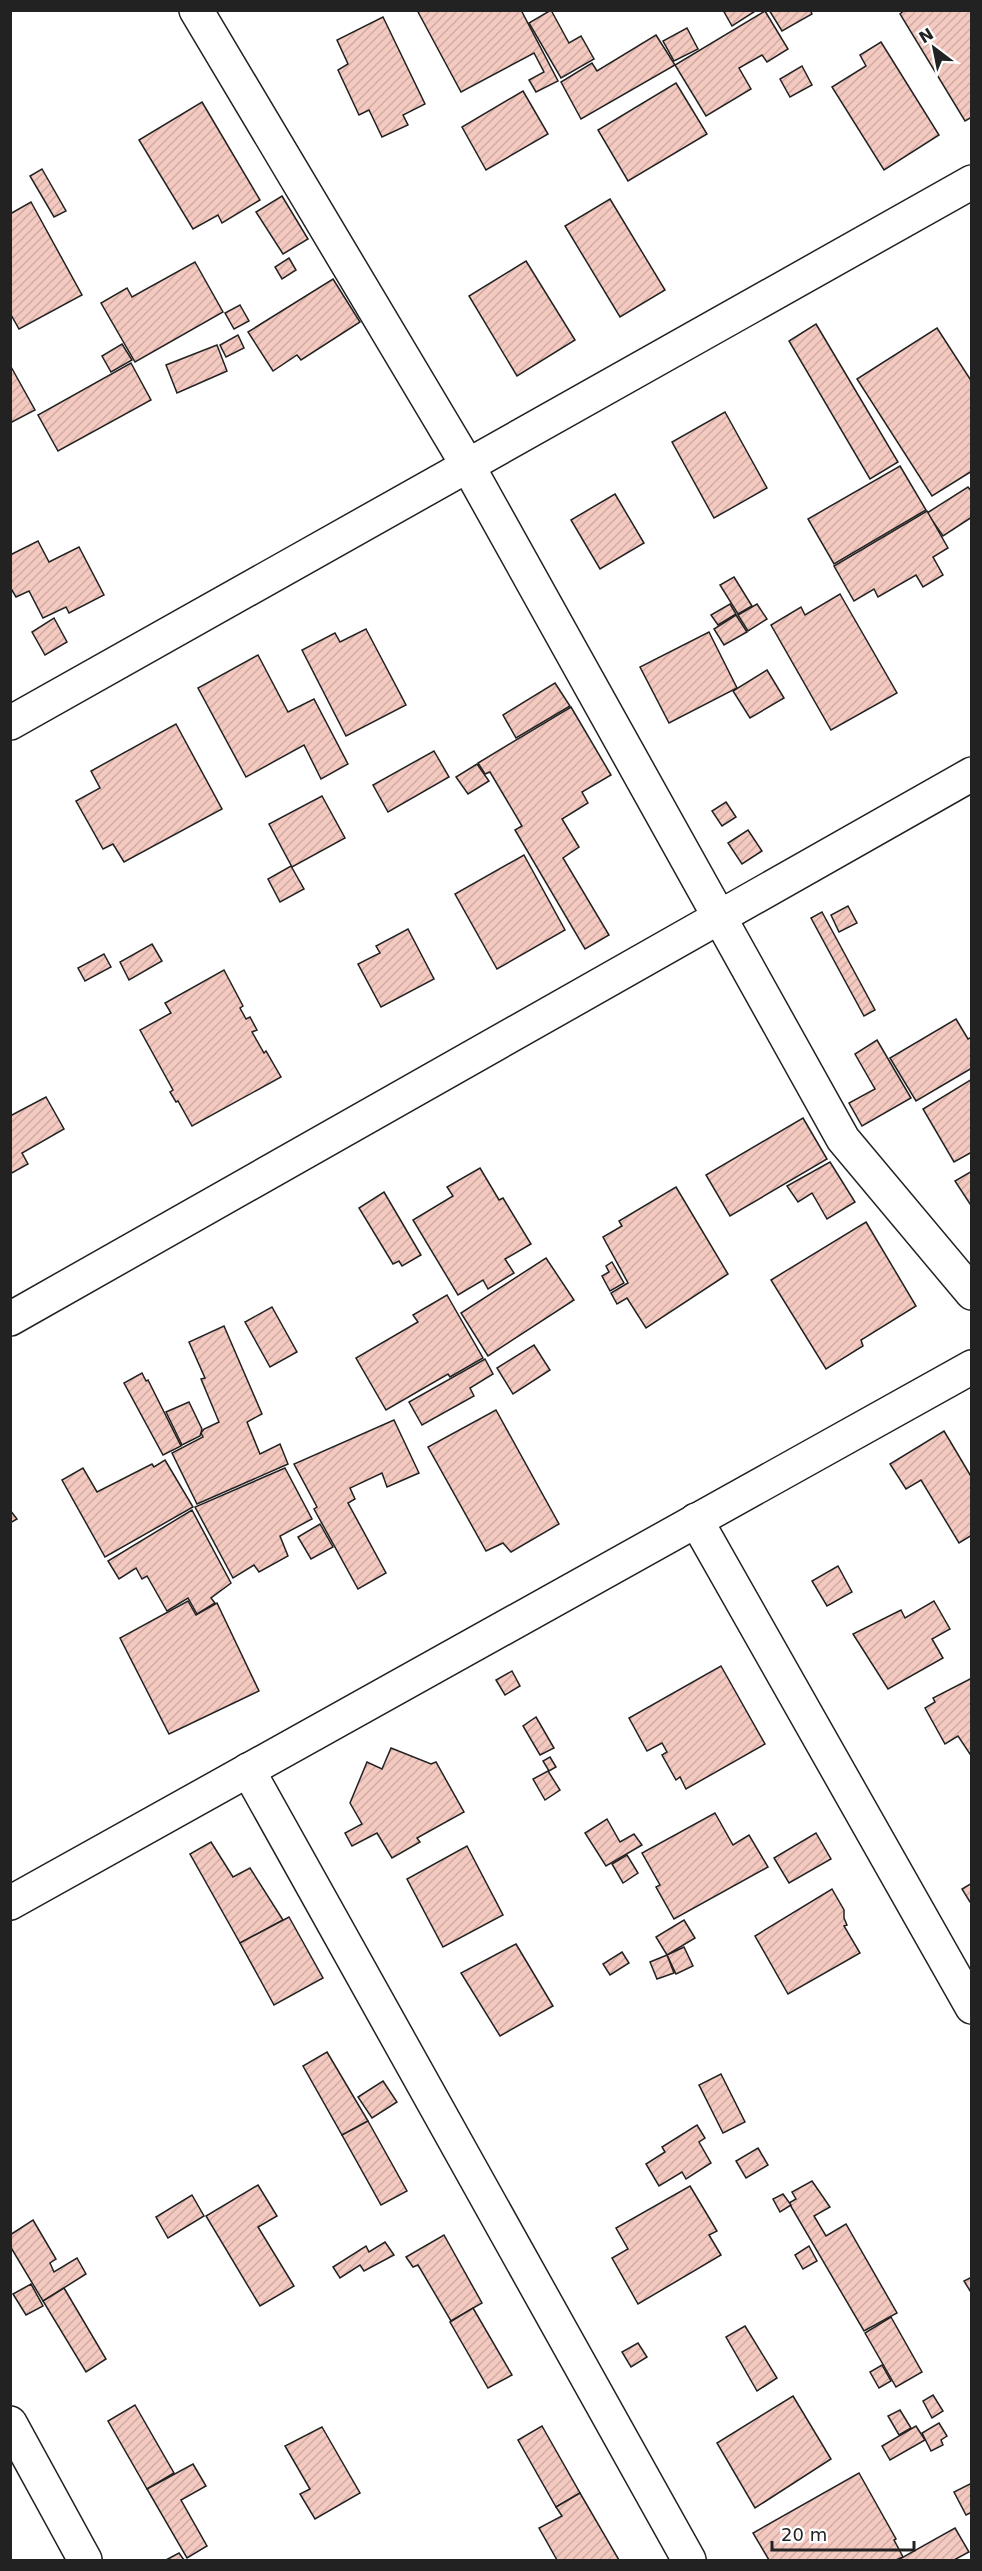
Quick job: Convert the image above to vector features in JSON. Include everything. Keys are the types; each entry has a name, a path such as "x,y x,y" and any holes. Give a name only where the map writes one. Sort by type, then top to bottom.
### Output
{"street":[{"path":"196,10 468,466 843,1139 972,1293"},
{"path":"10,723 972,182"},
{"path":"10,1319 972,774"},
{"path":"10,1903 972,1367"},
{"path":"696,1520 972,2007"},
{"path":"248,1770 689,2560"},
{"path":"10,2423 85,2560"}],"building":[{"path":"417,10 521,10 558,81 536,92 529,80 544,72 534,53 461,92"},
{"path":"551,10 569,43 581,36 594,59 561,78 529,23"},
{"path":"723,10 757,10 732,26"},
{"path":"769,10 810,10 812,14 782,31"},
{"path":"905,10 972,10 972,117 965,121 900,14"},
{"path":"765,11 788,49 767,62 762,55 739,68 751,89 706,116 675,65"},
{"path":"383,17 425,104 403,115 408,125 382,137 369,110 359,115 338,70 348,64 337,40"},
{"path":"687,28 698,49 674,61 663,41"},
{"path":"656,35 675,65 581,119 561,82 592,63 597,71"},
{"path":"881,42 939,135 884,170 832,87 866,66 860,55"},
{"path":"802,66 812,85 790,97 780,79"},
{"path":"676,83 707,134 628,181 598,130"},
{"path":"523,91 548,134 486,170 462,127"},
{"path":"202,102 260,200 222,223 218,215 193,229 139,140"},
{"path":"42,169 66,211 54,217 30,176"},
{"path":"282,196 308,239 283,254 256,212"},
{"path":"610,199 665,290 620,317 565,226"},
{"path":"31,202 82,295 19,329 10,313 10,214"},
{"path":"289,258 296,270 282,279 275,267"},
{"path":"526,261 575,340 517,376 469,296"},
{"path":"195,262 223,312 135,362 101,303 127,288 132,297"},
{"path":"333,279 360,322 301,360 297,355 273,371 248,332"},
{"path":"240,305 249,321 234,329 225,313"},
{"path":"816,324 898,462 870,479 789,341"},
{"path":"937,328 972,382 972,471 932,496 857,379"},
{"path":"238,335 244,348 226,357 220,345"},
{"path":"122,344 132,360 111,372 102,356"},
{"path":"217,345 227,371 177,393 166,365"},
{"path":"131,363 151,400 58,451 38,415"},
{"path":"10,365 35,410 10,423"},
{"path":"725,412 767,488 714,518 672,442"},
{"path":"900,466 926,510 834,564 808,519"},
{"path":"968,487 972,492 972,517 943,536 927,513"},
{"path":"615,494 644,543 600,569 571,520"},
{"path":"927,511 948,548 933,557 943,575 923,587 916,575 878,597 874,589 854,601 834,566"},
{"path":"38,541 49,562 79,547 104,595 69,613 66,607 43,618 29,591 16,597 10,587 10,555"},
{"path":"734,577 752,606 738,614 720,585"},
{"path":"840,594 897,693 831,730 771,625 801,607 805,615"},
{"path":"730,604 736,614 718,625 711,615"},
{"path":"757,604 767,619 748,631 738,615"},
{"path":"736,615 747,632 724,645 714,629"},
{"path":"54,618 67,642 45,655 32,632"},
{"path":"366,629 406,705 346,736 302,650 335,633 340,642"},
{"path":"709,632 737,688 669,723 640,667"},
{"path":"258,655 288,712 314,699 348,764 321,779 304,745 246,777 198,688"},
{"path":"767,670 784,698 750,718 733,691"},
{"path":"555,683 570,706 516,738 503,715"},
{"path":"571,707 611,775 582,792 588,803 562,819 579,847 563,858 609,935 585,949 515,830 522,826 490,772 485,774 478,763"},
{"path":"176,724 222,809 124,862 113,844 103,849 76,801 100,788 91,771"},
{"path":"434,751 449,777 388,812 373,785"},
{"path":"477,764 489,781 468,794 456,777"},
{"path":"322,796 345,838 292,867 269,824"},
{"path":"726,802 736,817 722,826 712,811"},
{"path":"748,830 762,851 742,864 728,843"},
{"path":"524,855 565,930 497,969 455,894"},
{"path":"291,866 304,889 280,902 268,879"},
{"path":"848,906 857,923 839,932 831,915"},
{"path":"822,912 875,1010 864,1016 811,918"},
{"path":"408,929 434,979 381,1007 358,964 380,953 376,946"},
{"path":"152,944 162,961 129,980 120,962"},
{"path":"104,954 111,967 85,981 78,968"},
{"path":"224,970 243,1006 240,1008 246,1019 250,1017 257,1030 252,1032 281,1077 192,1126 178,1101 176,1102 170,1092 173,1090 140,1030 171,1013 165,1003"},
{"path":"956,1019 968,1039 972,1037 972,1068 916,1101 890,1058"},
{"path":"877,1040 911,1098 862,1126 849,1103 875,1089 855,1054"},
{"path":"972,1079 972,1152 954,1162 923,1109"},
{"path":"46,1097 64,1129 22,1153 28,1164 10,1174 10,1116"},
{"path":"803,1118 827,1159 730,1216 706,1175"},
{"path":"830,1162 855,1202 827,1219 812,1193 798,1202 787,1186"},
{"path":"480,1168 499,1200 503,1198 531,1244 505,1259 514,1273 488,1289 483,1280 458,1295 413,1220 453,1196 447,1187"},
{"path":"972,1171 972,1207 955,1181"},
{"path":"676,1187 728,1274 646,1328 627,1298 617,1304 611,1293 628,1283 603,1237 622,1226 619,1221"},
{"path":"384,1192 421,1255 402,1266 399,1261 393,1264 359,1208"},
{"path":"866,1222 916,1306 861,1340 863,1346 826,1369 771,1280"},
{"path":"546,1258 574,1300 488,1356 461,1313"},
{"path":"612,1262 624,1283 610,1291 602,1276 609,1272 606,1266"},
{"path":"447,1295 483,1358 450,1377 448,1374 386,1410 356,1358 418,1322 413,1315"},
{"path":"272,1307 297,1352 270,1367 245,1322"},
{"path":"224,1326 262,1414 247,1422 260,1454 280,1444 288,1464 197,1504 172,1453 203,1437 201,1433 204,1429 219,1422 201,1379 205,1378 189,1342"},
{"path":"534,1345 550,1370 513,1394 497,1368"},
{"path":"485,1359 493,1374 470,1388 474,1396 422,1425 409,1402"},
{"path":"142,1373 146,1381 148,1380 181,1446 163,1455 124,1383"},
{"path":"189,1402 202,1429 200,1436 182,1445 166,1412"},
{"path":"496,1410 559,1524 511,1552 503,1543 486,1551 428,1447"},
{"path":"394,1420 419,1473 387,1487 382,1473 350,1488 355,1499 348,1503 386,1573 358,1589 314,1509 317,1507 294,1464"},
{"path":"944,1431 972,1478 972,1535 959,1543 921,1480 906,1489 890,1464"},
{"path":"165,1460 193,1507 105,1557 62,1480 83,1468 97,1492 152,1464 154,1467"},
{"path":"285,1468 312,1519 280,1536 288,1556 259,1572 254,1565 233,1578 195,1507"},
{"path":"10,1510 17,1519 10,1523"},
{"path":"192,1510 231,1583 211,1598 215,1603 197,1614 188,1598 167,1611 147,1576 142,1579 136,1568 119,1579 108,1561"},
{"path":"320,1524 333,1547 311,1559 298,1537"},
{"path":"838,1566 852,1592 827,1606 812,1581"},
{"path":"188,1601 196,1615 217,1603 259,1691 169,1734 120,1638"},
{"path":"934,1601 950,1629 932,1639 943,1658 888,1689 853,1634 901,1610 905,1618"},
{"path":"721,1666 765,1744 686,1789 680,1777 676,1780 662,1755 667,1752 662,1743 647,1751 629,1718"},
{"path":"512,1671 520,1686 505,1695 496,1680"},
{"path":"972,1678 972,1757 958,1736 945,1744 925,1708 935,1702 933,1698"},
{"path":"536,1717 554,1748 540,1755 523,1726"},
{"path":"391,1748 431,1764 436,1762 464,1812 417,1838 420,1842 392,1858 377,1833 352,1846 345,1833 362,1824 350,1803 367,1762 382,1769"},
{"path":"550,1757 556,1767 549,1771 543,1761"},
{"path":"548,1771 560,1790 545,1800 533,1779"},
{"path":"715,1813 733,1845 749,1835 768,1867 674,1919 656,1887 660,1885 642,1853"},
{"path":"607,1819 620,1842 634,1834 642,1845 606,1866 585,1833"},
{"path":"816,1833 831,1859 789,1883 774,1858"},
{"path":"211,1842 233,1877 250,1868 283,1920 240,1943 190,1854"},
{"path":"467,1846 503,1915 443,1947 407,1879"},
{"path":"627,1855 638,1873 623,1883 612,1864"},
{"path":"972,1883 972,1902 970,1902 962,1889"},
{"path":"832,1889 844,1910 847,1925 844,1926 860,1953 788,1994 755,1936"},
{"path":"289,1917 323,1978 274,2005 240,1943"},
{"path":"684,1920 695,1938 667,1955 656,1937"},
{"path":"516,1944 553,2006 500,2036 461,1973"},
{"path":"684,1947 693,1966 676,1974 667,1955"},
{"path":"622,1952 629,1963 610,1975 603,1964"},
{"path":"667,1955 674,1973 657,1979 650,1962"},
{"path":"327,2052 368,2121 342,2135 303,2066"},
{"path":"721,2074 745,2122 723,2133 699,2085"},
{"path":"383,2081 397,2102 372,2118 358,2097"},
{"path":"368,2121 407,2191 381,2205 342,2135"},
{"path":"697,2125 705,2138 699,2142 711,2163 686,2179 682,2172 659,2186 646,2164 665,2152 662,2147"},
{"path":"758,2148 768,2165 746,2178 736,2161"},
{"path":"812,2181 830,2207 814,2216 826,2236 846,2224 897,2313 864,2331 789,2203 796,2199 792,2192"},
{"path":"258,2185 277,2216 258,2227 294,2286 260,2306 206,2216"},
{"path":"690,2186 717,2231 709,2235 721,2255 638,2304 612,2258 628,2249 616,2228"},
{"path":"783,2194 791,2205 780,2212 773,2199"},
{"path":"192,2195 204,2216 168,2238 156,2217"},
{"path":"33,2220 56,2259 50,2263 54,2272 77,2258 86,2274 43,2301 10,2246 10,2235"},
{"path":"444,2235 482,2303 451,2321 418,2265 413,2267 406,2257"},
{"path":"385,2242 394,2255 364,2271 360,2265 340,2278 333,2267 366,2246 369,2252"},
{"path":"809,2246 817,2261 803,2269 795,2255"},
{"path":"972,2277 972,2294 964,2281"},
{"path":"31,2284 43,2306 26,2315 13,2294"},
{"path":"64,2288 106,2359 86,2372 43,2301"},
{"path":"473,2308 512,2375 488,2388 450,2322"},
{"path":"891,2317 922,2372 896,2387 865,2333"},
{"path":"745,2326 777,2378 757,2391 726,2337"},
{"path":"638,2343 647,2357 631,2367 622,2352"},
{"path":"882,2365 891,2381 879,2388 870,2372"},
{"path":"933,2395 943,2411 932,2418 923,2401"},
{"path":"793,2396 831,2459 755,2508 717,2443"},
{"path":"135,2405 174,2473 147,2489 108,2421"},
{"path":"900,2410 911,2428 899,2435 888,2416"},
{"path":"939,2423 947,2436 941,2440 943,2445 931,2451 922,2433"},
{"path":"542,2426 580,2493 556,2507 518,2440"},
{"path":"916,2426 925,2440 890,2460 882,2446"},
{"path":"322,2427 360,2493 315,2519 300,2494 310,2489 285,2446"},
{"path":"193,2464 206,2486 181,2500 207,2546 187,2558 147,2489"},
{"path":"859,2473 896,2539 894,2540 903,2557 896,2560 769,2560 753,2533"},
{"path":"972,2483 972,2512 966,2515 954,2492"},
{"path":"580,2493 619,2560 557,2560 539,2528 562,2516 556,2507"},
{"path":"955,2528 969,2552 954,2560 898,2560"},
{"path":"179,2553 184,2560 166,2560"}]}
